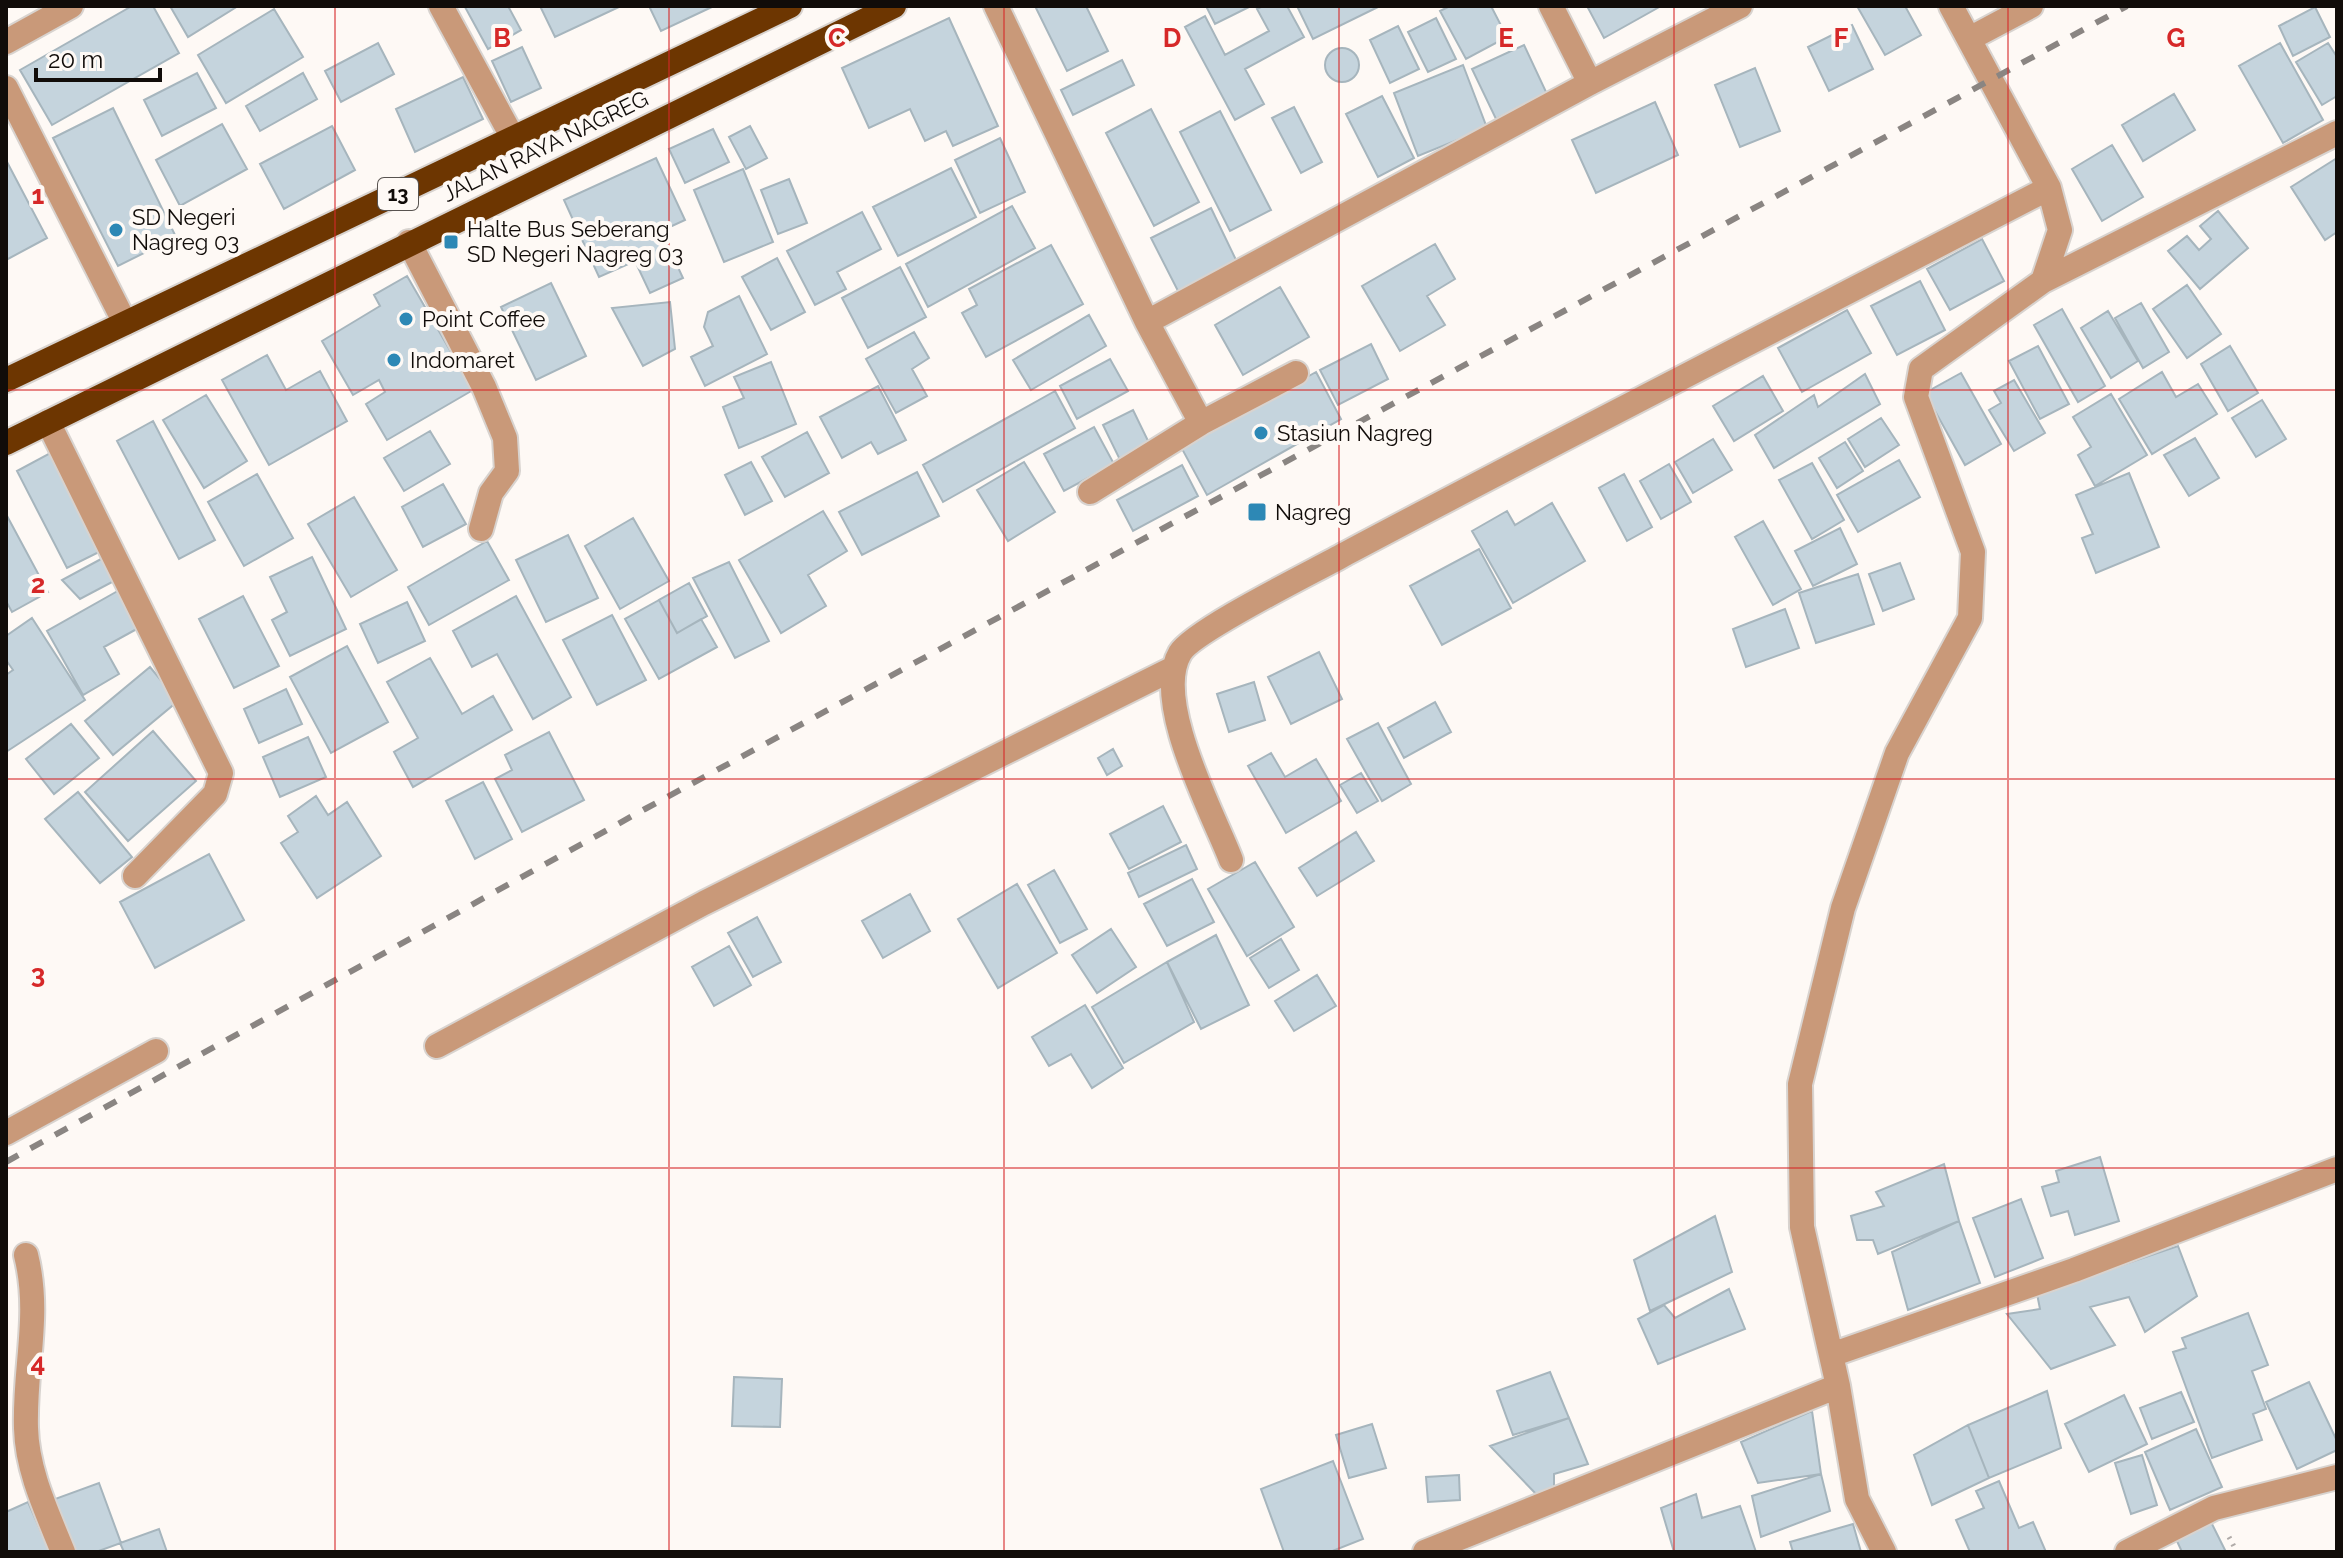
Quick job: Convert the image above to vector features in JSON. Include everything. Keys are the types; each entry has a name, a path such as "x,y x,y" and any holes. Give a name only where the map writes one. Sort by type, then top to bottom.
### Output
{"highway":[{"name":"JALAN RAYA NAGREG","path":"6,380 790,6"},
{"name":"JALAN RAYA NAGREG","path":"6,443 409,242 894,6"}],"street":[{"path":"6,42 71,6"},
{"path":"441,6 514,140"},
{"path":"996,6 1147,322 1201,423"},
{"path":"1551,6 1590,83"},
{"path":"1147,322 1590,83 1740,6"},
{"path":"1951,6 2049,188 2060,230 2043,281"},
{"path":"1969,39 2031,6"},
{"path":"6,88 125,323"},
{"path":"1884,1552 1857,1499 1838,1386 1802,1227 1800,1084 1843,908 1897,753 1970,618 1973,552 1916,397 1921,369 2043,281 2337,133"},
{"path":"1231,860 1179,727 1174,668 1181,651 1238,612 2049,188"},
{"path":"409,242 484,387 505,438 507,471 491,493 481,529"},
{"path":"1090,492 1201,423 1296,373"},
{"path":"48,422 221,773 215,794 135,876"},
{"path":"437,1046 704,903 1174,668"},
{"path":"6,1133 156,1051"},
{"path":"1831,1355 2074,1270 2337,1169"},
{"path":"26,1255 34,1288 26,1428 34,1480 63,1552"},
{"path":"1425,1552 1838,1386"},
{"path":"2127,1552 2214,1508 2337,1477"}],"building":[{"path":"132,6 153,6 179,53 52,125 20,70"},
{"path":"170,6 238,6 188,37"},
{"path":"508,6 521,30 488,49 465,7"},
{"path":"540,6 621,6 555,37"},
{"path":"649,6 714,6 661,31"},
{"path":"1035,6 1086,6 1108,51 1067,71"},
{"path":"1206,6 1251,6 1215,24"},
{"path":"1287,6 1304,37 1245,69 1264,104 1235,120 1185,27 1205,16 1225,55 1269,31 1257,9"},
{"path":"1297,6 1380,6 1313,39"},
{"path":"1450,6 1491,6 1507,37 1466,59 1440,11"},
{"path":"1587,6 1661,6 1604,38"},
{"path":"1857,6 1905,6 1921,35 1885,55"},
{"path":"2315,7 2330,37 2293,56 2279,26"},
{"path":"274,9 303,57 226,103 198,55"},
{"path":"949,18 998,126 953,146 946,131 925,141 910,109 869,128 842,68"},
{"path":"1436,18 1456,59 1428,72 1408,32"},
{"path":"1852,25 1873,69 1829,91 1808,47"},
{"path":"1398,26 1419,69 1390,83 1370,40"},
{"path":"378,43 394,74 341,102 325,71"},
{"path":"2280,43 2323,120 2283,143 2239,66"},
{"path":"2328,43 2337,57 2337,96 2322,105 2296,62"},
{"path":"1524,45 1547,94 1496,119 1472,69"},
{"path":"522,47 541,88 511,102 492,61"},
{"path":"1342,48 1354,53 1359,65 1354,77 1342,82 1330,77 1325,65 1330,53"},
{"path":"1122,60 1134,85 1073,115 1061,90"},
{"path":"1463,65 1487,128 1418,156 1394,93"},
{"path":"1755,68 1780,131 1740,147 1715,85"},
{"path":"197,73 216,108 162,136 144,100"},
{"path":"303,73 317,99 260,131 246,106"},
{"path":"463,77 483,119 415,152 396,109"},
{"path":"2174,94 2195,130 2143,161 2122,125"},
{"path":"1382,96 1414,158 1378,177 1346,114"},
{"path":"1655,102 1678,155 1596,193 1572,140"},
{"path":"1294,107 1322,162 1301,173 1272,118"},
{"path":"113,108 176,237 118,266 53,138"},
{"path":"1151,109 1199,202 1154,226 1106,133"},
{"path":"1220,111 1271,210 1230,231 1180,132"},
{"path":"222,124 247,169 180,206 156,160"},
{"path":"332,126 355,170 284,209 260,164"},
{"path":"750,126 767,158 746,169 729,137"},
{"path":"713,129 729,162 685,183 669,149"},
{"path":"1000,138 1025,192 980,213 955,160"},
{"path":"2112,145 2143,197 2102,221 2072,169"},
{"path":"656,158 685,220 661,231 683,278 650,293 635,261 599,277 564,200"},
{"path":"2337,158 2337,232 2325,240 2291,187"},
{"path":"6,160 47,238 6,260"},
{"path":"951,168 976,217 898,256 873,207"},
{"path":"743,169 773,242 724,262 694,190"},
{"path":"789,179 807,223 778,234 761,190"},
{"path":"1012,206 1035,248 928,307 906,264"},
{"path":"1211,208 1237,262 1178,291 1151,238"},
{"path":"2218,211 2248,248 2200,289 2168,251 2187,236 2199,250 2211,239 2200,226"},
{"path":"862,212 881,249 837,272 846,289 815,305 787,251"},
{"path":"1982,239 2004,281 1950,310 1927,269"},
{"path":"1435,244 1455,279 1427,296 1445,325 1400,351 1362,286"},
{"path":"1051,245 1083,304 986,357 962,313 977,305 969,289"},
{"path":"777,258 805,312 771,330 742,277"},
{"path":"900,267 926,317 868,348 842,298"},
{"name":"Indomaret","path":"407,276 473,390 387,440 366,404 385,392 379,380 353,395 322,341 380,306 374,295"},
{"path":"1920,281 1945,330 1897,355 1871,306"},
{"path":"551,283 586,356 536,380 501,307"},
{"path":"2187,285 2221,334 2187,358 2153,309"},
{"path":"1280,287 1309,337 1243,375 1215,325"},
{"path":"739,296 767,354 705,386 691,357 713,346 704,327 708,312"},
{"path":"670,302 675,349 643,366 612,308"},
{"path":"2141,303 2169,352 2143,368 2115,318"},
{"path":"2062,309 2105,386 2078,402 2034,325"},
{"path":"1847,310 1871,353 1802,392 1778,348"},
{"path":"2108,311 2138,361 2111,378 2081,328"},
{"path":"1089,315 1106,346 1031,390 1013,360"},
{"path":"914,332 929,358 912,369 927,396 896,413 866,359"},
{"path":"1371,344 1388,379 1338,405 1320,370"},
{"path":"2038,346 2069,404 2040,419 2009,361"},
{"path":"2230,346 2258,393 2228,411 2201,364"},
{"path":"267,355 286,390 320,371 347,421 269,465 222,380"},
{"path":"1110,359 1128,391 1077,419 1060,386"},
{"path":"771,362 796,424 739,448 723,407 744,398 734,377"},
{"name":"Stasiun Nagreg","path":"1316,372 1341,419 1207,495 1181,447"},
{"path":"2162,372 2176,397 2198,384 2217,414 2152,454 2119,399"},
{"path":"1961,373 2001,444 1965,465 1925,393"},
{"path":"1865,374 1880,404 1774,468 1755,435 1814,395 1818,407"},
{"path":"1763,376 1783,411 1734,441 1713,406"},
{"path":"2014,380 2045,433 2014,451 1989,410 2001,403 1994,391"},
{"path":"878,386 906,440 878,454 871,442 842,458 820,417"},
{"path":"1055,391 1075,428 943,502 923,465"},
{"path":"2111,394 2147,455 2095,486 2078,455 2091,447 2073,417"},
{"path":"206,395 247,461 204,488 163,420"},
{"path":"2262,400 2286,439 2256,457 2232,418"},
{"path":"1133,410 1152,449 1122,464 1103,425"},
{"path":"1881,418 1899,445 1865,467 1848,439"},
{"path":"153,421 215,540 179,559 117,441"},
{"path":"1094,427 1114,464 1064,491 1044,454"},
{"path":"430,431 450,464 404,491 384,458"},
{"path":"807,432 829,473 785,497 762,457"},
{"path":"2195,438 2219,478 2189,496 2164,455"},
{"path":"1713,439 1732,470 1693,493 1675,462"},
{"path":"1845,442 1863,471 1837,488 1819,458"},
{"path":"54,451 105,549 67,568 17,471"},
{"path":"1899,460 1920,497 1858,532 1837,495"},
{"path":"751,462 772,501 745,515 725,475"},
{"path":"1024,462 1055,512 1008,541 977,490"},
{"path":"1812,463 1844,520 1812,539 1779,480"},
{"path":"1669,464 1691,502 1661,519 1640,481"},
{"path":"1182,465 1198,496 1133,531 1117,500"},
{"path":"917,472 939,516 862,555 839,512"},
{"path":"2129,473 2159,547 2096,573 2082,538 2093,534 2076,495"},
{"path":"257,474 293,538 244,566 208,502"},
{"path":"1624,474 1652,527 1627,541 1599,488"},
{"path":"443,484 466,524 423,547 402,507"},
{"path":"354,497 397,570 351,597 308,524"},
{"path":"1552,503 1585,561 1513,603 1472,531 1507,511 1515,525"},
{"path":"823,511 847,551 808,575 826,606 781,633 739,560"},
{"path":"6,514 48,592 12,612 6,601"},
{"path":"633,518 669,581 620,609 585,546"},
{"path":"1763,521 1801,589 1773,605 1735,537"},
{"path":"1840,528 1857,564 1813,586 1795,551"},
{"path":"568,535 598,598 546,622 516,560"},
{"path":"487,541 509,580 429,625 408,587"},
{"path":"1479,549 1511,608 1442,645 1410,586"},
{"path":"312,557 346,629 290,656 272,620 287,612 270,577"},
{"path":"103,558 114,581 80,599 62,580"},
{"path":"729,562 769,641 735,658 693,578"},
{"path":"1900,563 1914,599 1883,611 1869,574"},
{"path":"1858,574 1874,624 1816,643 1799,593"},
{"path":"689,583 707,616 677,633 659,600"},
{"path":"123,588 144,625 104,647 119,674 83,695 47,631"},
{"path":"243,596 279,666 234,688 199,619"},
{"path":"516,596 571,697 533,719 497,654 472,667 453,631"},
{"path":"659,600 677,633 701,619 717,647 659,679 625,619"},
{"path":"407,602 425,641 378,663 360,624"},
{"path":"1785,609 1799,648 1746,667 1733,629"},
{"path":"612,615 646,680 597,705 563,640"},
{"path":"32,618 85,700 6,752 6,675 13,670 6,660 6,636"},
{"path":"347,646 388,722 331,753 290,677"},
{"path":"1319,652 1342,699 1291,724 1268,677"},
{"path":"430,658 462,714 493,696 512,730 413,787 394,752 418,738 387,682"},
{"path":"150,667 178,701 113,755 85,721"},
{"path":"1254,682 1265,720 1229,732 1217,694"},
{"path":"286,689 302,724 259,743 244,709"},
{"path":"1435,702 1451,732 1404,758 1388,728"},
{"path":"1378,723 1411,784 1382,801 1347,739"},
{"path":"71,724 99,758 54,794 26,759"},
{"path":"153,731 196,781 128,841 85,792"},
{"path":"549,732 584,800 522,832 495,779 512,770 505,755"},
{"path":"308,737 326,777 280,797 263,757"},
{"path":"1113,749 1122,766 1107,775 1098,758"},
{"path":"1271,753 1285,777 1316,759 1341,801 1286,833 1248,766"},
{"path":"1361,773 1378,801 1357,813 1340,785"},
{"path":"483,782 512,839 475,859 446,801"},
{"path":"78,792 132,857 100,883 45,819"},
{"path":"316,796 328,815 347,802 381,856 317,898 281,843 298,832 288,816"},
{"path":"1163,806 1181,842 1129,869 1110,834"},
{"path":"1356,832 1374,861 1317,896 1299,868"},
{"path":"1186,845 1197,869 1139,897 1128,873"},
{"path":"209,854 244,920 155,968 120,902"},
{"path":"1255,862 1294,927 1247,956 1208,889"},
{"path":"1054,870 1087,929 1060,943 1028,885"},
{"path":"1192,879 1214,922 1167,946 1144,904"},
{"path":"1017,884 1057,953 998,988 958,919"},
{"path":"910,894 930,931 883,958 862,921"},
{"path":"757,917 781,962 753,977 728,933"},
{"path":"1111,929 1136,967 1097,993 1072,955"},
{"path":"1216,935 1249,1005 1201,1029 1167,962"},
{"path":"1281,939 1299,970 1269,988 1250,958"},
{"path":"729,946 751,985 714,1006 692,967"},
{"path":"1167,962 1194,1022 1124,1063 1092,1007"},
{"path":"1317,975 1336,1006 1294,1031 1275,1001"},
{"path":"1085,1005 1123,1068 1092,1088 1071,1054 1049,1066 1032,1037"},
{"path":"2100,1157 2119,1221 2075,1235 2068,1211 2051,1216 2042,1187 2059,1182 2056,1171"},
{"path":"1944,1164 1959,1221 1878,1254 1873,1240 1857,1240 1851,1216 1884,1206 1876,1192"},
{"path":"2021,1199 2043,1258 1995,1277 1973,1218"},
{"path":"1715,1216 1732,1272 1650,1311 1634,1260"},
{"path":"1959,1221 1980,1283 1908,1310 1892,1252"},
{"path":"2178,1246 2197,1296 2145,1332 2129,1297 2090,1307 2115,1345 2051,1369 2007,1314 2040,1309 2037,1294"},
{"path":"1729,1289 1745,1329 1658,1364 1638,1319 1664,1305 1675,1318"},
{"path":"2248,1313 2268,1365 2252,1371 2266,1409 2253,1414 2262,1440 2212,1458 2173,1352 2186,1348 2182,1338"},
{"path":"1550,1372 1569,1418 1513,1435 1497,1391"},
{"path":"734,1377 782,1379 780,1427 732,1426"},
{"path":"2309,1382 2337,1441 2337,1450 2297,1469 2266,1402"},
{"path":"2047,1391 2061,1448 1989,1478 1968,1425"},
{"path":"2181,1392 2194,1422 2152,1439 2140,1408"},
{"path":"2124,1395 2147,1444 2089,1472 2065,1424"},
{"path":"1812,1411 1821,1474 1758,1483 1741,1442"},
{"path":"1569,1418 1588,1464 1554,1474 1554,1488 1537,1495 1490,1446"},
{"path":"1372,1424 1386,1468 1349,1478 1336,1435"},
{"path":"1968,1425 1989,1478 1932,1505 1914,1455"},
{"path":"2196,1429 2222,1487 2170,1510 2145,1452"},
{"path":"2142,1455 2157,1505 2131,1514 2115,1463"},
{"path":"1333,1461 1363,1539 1330,1552 1284,1552 1261,1489"},
{"path":"1821,1474 1830,1511 1761,1537 1752,1496"},
{"path":"1459,1475 1460,1500 1428,1502 1426,1477"},
{"path":"1999,1481 2019,1528 2033,1522 2046,1552 1970,1552 1956,1520 1984,1508 1976,1491"},
{"path":"99,1483 121,1543 96,1552 74,1552 55,1499"},
{"path":"1696,1494 1702,1518 1740,1506 1756,1552 1674,1552 1661,1508"},
{"path":"28,1502 50,1552 6,1552 6,1512"},
{"path":"2211,1522 2226,1552 2182,1552 2176,1539"},
{"path":"1853,1524 1861,1552 1793,1552 1790,1542"},
{"path":"159,1529 167,1552 124,1552 120,1543"}],"railway":[{"path":"6,1162 645,809 2127,6"}],"place":[{"name":"SD Negeri Nagreg 03","path":"116,230"},
{"name":"Halte Bus Seberang SD Negeri Nagreg 03","path":"451,242"},
{"name":"Point Coffee","path":"406,319"},
{"name":"Indomaret","path":"394,360"},
{"name":"Stasiun Nagreg","path":"1261,433"},
{"name":"Nagreg","path":"1257,512"}]}
